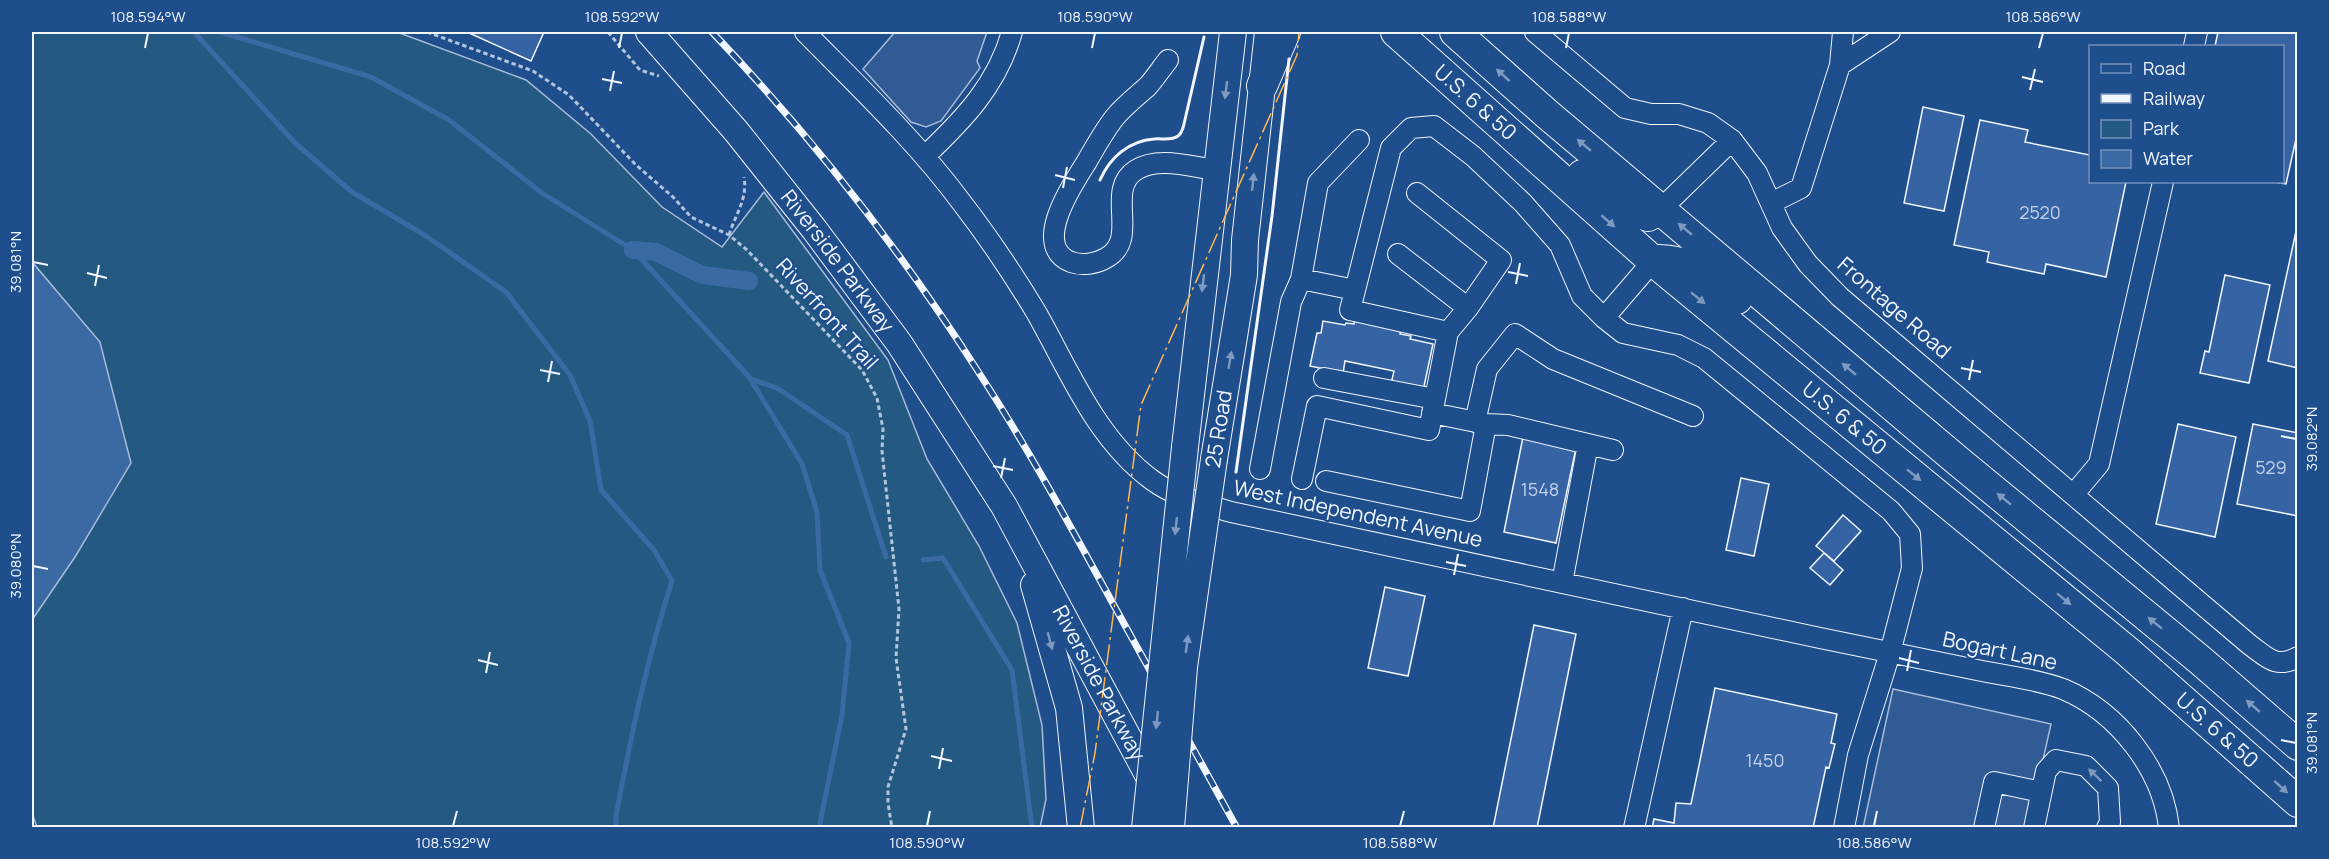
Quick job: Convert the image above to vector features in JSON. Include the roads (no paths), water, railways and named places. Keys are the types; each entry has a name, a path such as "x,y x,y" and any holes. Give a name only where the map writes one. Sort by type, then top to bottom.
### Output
{"highway":[{"path":"1262,86 1285,32"},
{"name":"U.S. 6 & 50","path":"1395,32 1653,261 2127,651 2298,802"},
{"name":"U.S. 6 & 50","path":"1455,32 1547,114 1958,461 2200,660 2298,745"},
{"path":"1486,113 1531,132 1592,183 1631,210 1648,216 1661,209"},
{"path":"1653,261 1676,260 1710,276 1843,390 1887,422 1958,461"}],"main road":[{"name":"Riverside Parkway","path":"649,32 736,131 814,229 899,343 1004,506 1177,828"},
{"name":"25 Road","path":"1146,828 1185,447 1233,32"},
{"name":"25 Road","path":"1171,828 1184,668 1214,459 1244,274 1245,240 1268,32"},
{"name":"Riverside Parkway","path":"1004,506 1038,598 1068,708 1081,828"}],"street":[{"name":"West Independent Avenue","path":"805,32 924,156 961,200 1036,313 1080,393 1102,427 1121,451 1152,480 1193,500 1231,512 1890,653"},
{"path":"924,156 954,128 989,85 1002,62 1012,32"},
{"name":"Frontage Road","path":"1535,32 1625,108 1651,114 1679,114 1708,123 1732,140 1757,173 1782,228 1808,264 1840,297 2250,645 2281,663 2286,664 2298,657"},
{"path":"1772,203 1801,188 1840,65 1843,32"},
{"path":"1840,65 1890,32"},
{"path":"1168,60 1149,84 1114,119 1071,187 1056,218 1054,240 1057,249 1071,262 1083,264 1103,260 1113,254 1120,246 1123,235 1124,184 1128,177 1145,165 1168,163 1216,170"},
{"path":"1448,332 1350,310 1391,148 1411,128 1434,126 1473,156 1523,202 1560,245 1582,296 1604,318 1623,333 1678,345 1704,358 1891,511 1910,534 1912,568 1890,653 1858,755 1844,828"},
{"path":"1260,469 1288,313 1301,279 1318,183 1359,140"},
{"path":"1661,209 1732,140"},
{"path":"2074,494 2099,464 2163,183"},
{"path":"1302,479 1317,406 1429,430 1448,332 1468,308 1501,260 1418,192"},
{"path":"1398,254 1468,308"},
{"path":"1604,318 1653,261"},
{"path":"1301,279 1355,290"},
{"path":"1326,481 1470,512 1487,369 1515,334 1553,359 1693,416"},
{"path":"1324,378 1433,406 1480,423 1508,425 1613,450"},
{"path":"1562,583 1588,444"},
{"path":"1634,828 1683,608"},
{"name":"Bogart Lane","path":"1890,653 2039,682 2064,690 2084,700 2106,716 2136,748 2160,788 2167,810 2169,828"},
{"path":"2034,828 2046,771 2055,760 2086,766 2108,788 2110,822 2107,828"},
{"path":"1984,828 1994,782 2041,792"}],"water":[{"path":"32,262 100,342 131,463 75,557 32,620"}],"waterway":[{"path":"194,32 295,143 352,192 426,236 506,292 570,375 590,421 601,490 654,550 672,581 640,698 616,816 616,828"},
{"path":"220,32 371,77 449,120 542,193 633,250 751,379 777,388 847,435 886,557"},
{"path":"633,250 656,252 702,275 749,281"},
{"path":"751,380 802,464 817,512 820,570 849,643 842,715 819,828"},
{"path":"923,560 943,558 1012,670 1032,828"}],"railway":[{"path":"712,32 785,113 855,197 951,330 1048,487 1237,828"}]}
